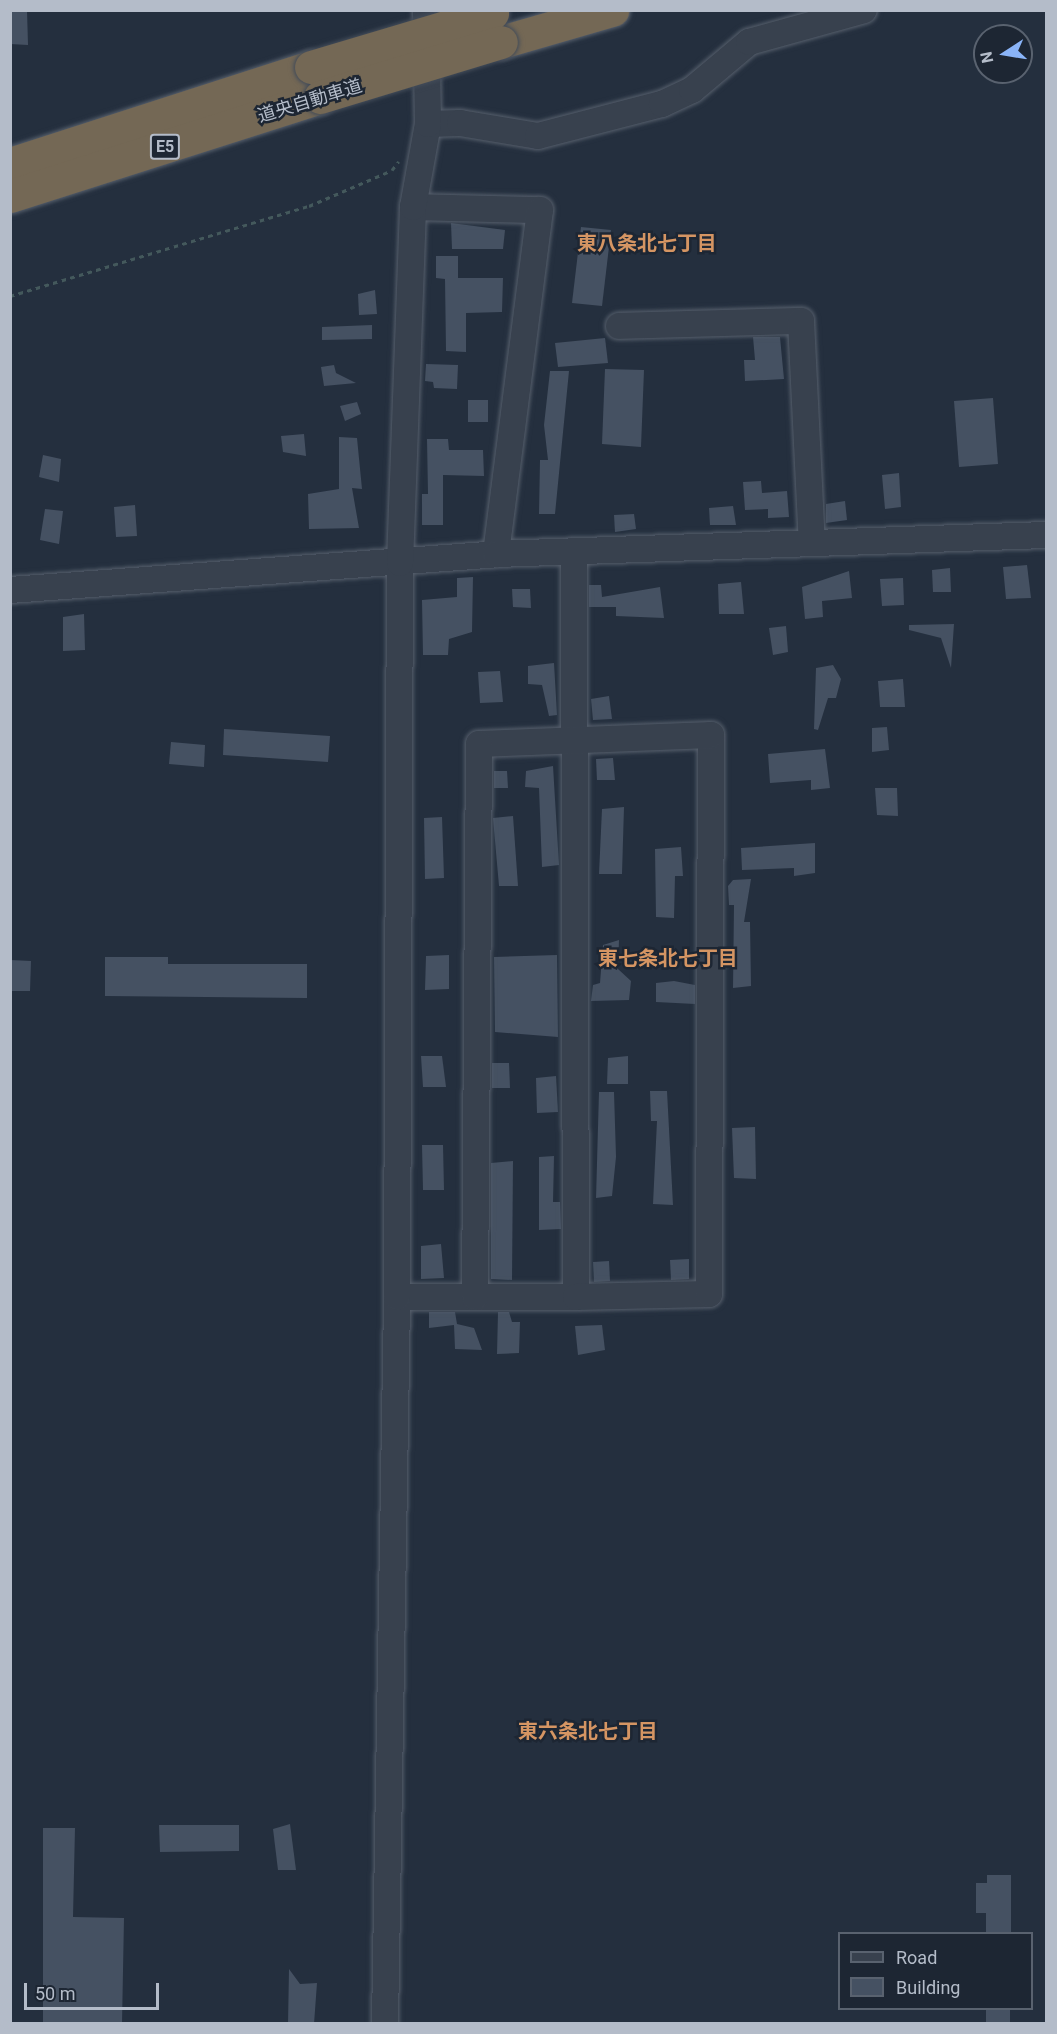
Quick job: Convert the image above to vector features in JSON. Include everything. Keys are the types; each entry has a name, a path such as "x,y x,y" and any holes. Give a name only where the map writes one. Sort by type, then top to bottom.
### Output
{"highway":[{"name":"道央自動車道","path":"10,196 316,82 498,22 612,10"},
{"name":"道央自動車道","path":"10,164 316,82"}],"street":[{"path":"385,2024 397,1297 400,563 413,207 428,124 426,10"},
{"path":"428,124 460,123 538,136 662,104 692,90 749,42 864,10"},
{"path":"413,207 540,210 496,554"},
{"path":"620,326 801,321 812,543"},
{"path":"10,590 400,563 496,554 1047,535"},
{"path":"574,553 576,1297"},
{"path":"397,1297 475,1297 576,1297 709,1294 711,735 479,744 475,1297"}],"path":[{"path":"10,296 309,206 392,170 428,124"}],"building":[{"path":"10,10 27,10 28,45 10,44"},
{"path":"451,223 505,230 503,249 452,249"},
{"path":"581,227 611,230 602,306 572,303"},
{"path":"436,256 458,256 458,278 503,278 502,312 466,313 466,352 446,351 445,279 436,278"},
{"path":"375,290 377,314 359,315 358,294"},
{"path":"372,325 372,339 322,340 322,327"},
{"path":"753,337 780,337 784,379 745,381 744,360 755,360"},
{"path":"605,338 608,363 558,367 555,343"},
{"path":"426,364 458,365 457,389 434,388 433,382 425,381"},
{"path":"334,365 336,373 356,383 324,386 321,367"},
{"path":"605,369 644,370 641,447 602,444"},
{"path":"550,371 569,371 555,514 539,514 540,460 548,460 544,425"},
{"path":"993,398 998,464 959,467 954,401"},
{"path":"468,400 488,400 488,422 468,422"},
{"path":"357,402 361,414 345,421 340,406"},
{"path":"304,434 306,456 283,452 281,436"},
{"path":"339,437 357,438 362,489 352,488 359,528 309,529 308,494 339,489"},
{"path":"427,439 448,439 449,450 483,450 484,476 443,475 443,525 422,525 422,494 428,494"},
{"path":"43,455 61,459 59,482 39,477"},
{"path":"899,473 901,507 885,509 882,475"},
{"path":"761,481 762,493 787,491 789,517 768,518 768,509 745,510 743,482"},
{"path":"845,501 847,520 826,523 826,504"},
{"path":"135,505 137,536 116,537 114,507"},
{"path":"733,506 736,525 710,525 709,508"},
{"path":"45,509 63,511 59,544 40,540"},
{"path":"634,514 636,529 615,532 614,515"},
{"path":"1027,565 1031,598 1006,599 1003,567"},
{"path":"950,568 951,592 933,592 932,570"},
{"path":"849,571 852,598 822,601 823,617 805,619 802,587"},
{"path":"473,577 472,632 449,639 448,655 423,655 422,600 457,597 457,578"},
{"path":"903,578 904,605 882,606 880,579"},
{"path":"741,582 744,614 719,614 718,584"},
{"path":"589,585 601,585 602,597 660,587 664,618 616,616 616,607 589,607"},
{"path":"512,589 530,589 531,608 513,607"},
{"path":"84,614 85,650 63,651 63,617"},
{"path":"954,624 951,668 941,638 909,630 909,625"},
{"path":"786,626 788,652 773,655 769,628"},
{"path":"554,663 557,715 549,716 542,685 528,684 528,666"},
{"path":"833,665 841,679 836,698 828,698 818,730 814,729 816,668"},
{"path":"500,671 503,702 480,703 478,672"},
{"path":"903,679 905,707 880,707 878,681"},
{"path":"609,696 612,719 593,720 591,699"},
{"path":"887,727 889,750 872,752 872,728"},
{"path":"224,729 330,736 328,762 223,755"},
{"path":"171,742 205,745 204,767 169,764"},
{"path":"825,749 830,788 811,790 811,780 770,783 768,754"},
{"path":"613,758 615,780 597,780 596,759"},
{"path":"553,766 559,865 542,867 539,788 525,787 526,771"},
{"path":"494,771 507,771 508,788 494,788"},
{"path":"875,788 897,788 898,816 877,815"},
{"path":"624,807 622,874 599,874 602,809"},
{"path":"513,816 518,886 499,886 493,818"},
{"path":"442,817 444,878 425,879 424,818"},
{"path":"815,843 815,873 794,876 794,868 742,870 741,848"},
{"path":"681,847 683,876 675,876 674,918 656,917 655,849"},
{"path":"751,879 744,922 750,922 751,986 733,988 734,905 729,905 728,886 733,880"},
{"path":"619,940 618,969 631,981 629,1000 591,1001 593,985 600,983 603,945"},
{"path":"449,955 449,989 425,990 426,956"},
{"path":"557,955 558,1037 495,1032 494,957"},
{"path":"105,957 168,957 168,964 307,964 307,998 105,996"},
{"path":"10,960 31,961 30,991 10,991"},
{"path":"674,981 695,985 695,1004 656,1002 656,983"},
{"path":"421,1056 442,1056 446,1087 423,1087"},
{"path":"628,1056 628,1084 607,1084 608,1058"},
{"path":"492,1063 509,1063 510,1088 492,1088"},
{"path":"556,1076 558,1112 537,1113 536,1078"},
{"path":"650,1091 667,1091 673,1205 653,1204 657,1121 651,1121"},
{"path":"599,1092 614,1092 616,1157 612,1196 596,1198"},
{"path":"755,1127 756,1179 734,1178 732,1128"},
{"path":"422,1145 443,1145 444,1190 423,1190"},
{"path":"554,1156 553,1202 560,1202 561,1229 539,1230 539,1157"},
{"path":"513,1161 512,1280 491,1279 491,1163"},
{"path":"441,1244 444,1278 421,1279 421,1246"},
{"path":"689,1259 689,1279 671,1280 670,1260"},
{"path":"609,1261 610,1281 594,1282 593,1262"},
{"path":"429,1312 455,1312 457,1324 474,1328 482,1350 455,1349 454,1325 429,1328"},
{"path":"498,1312 509,1312 512,1322 520,1322 519,1353 497,1354"},
{"path":"602,1325 605,1350 578,1355 575,1326"},
{"path":"290,1824 296,1870 278,1870 273,1829"},
{"path":"159,1825 239,1825 239,1851 160,1852"},
{"path":"43,1828 75,1828 73,1917 124,1918 122,2024 43,2024"},
{"path":"987,1875 1011,1875 1011,1932 986,1932 986,1913 976,1913 976,1883 987,1883"},
{"path":"289,1969 300,1984 317,1983 314,2024 288,2024"},
{"path":"986,2010 1010,2010 1010,2024 986,2024"}],"district":[{"name":"東八条北七丁目","path":"647,243"},
{"name":"東七条北七丁目","path":"668,958"},
{"name":"東六条北七丁目","path":"588,1731"}]}
